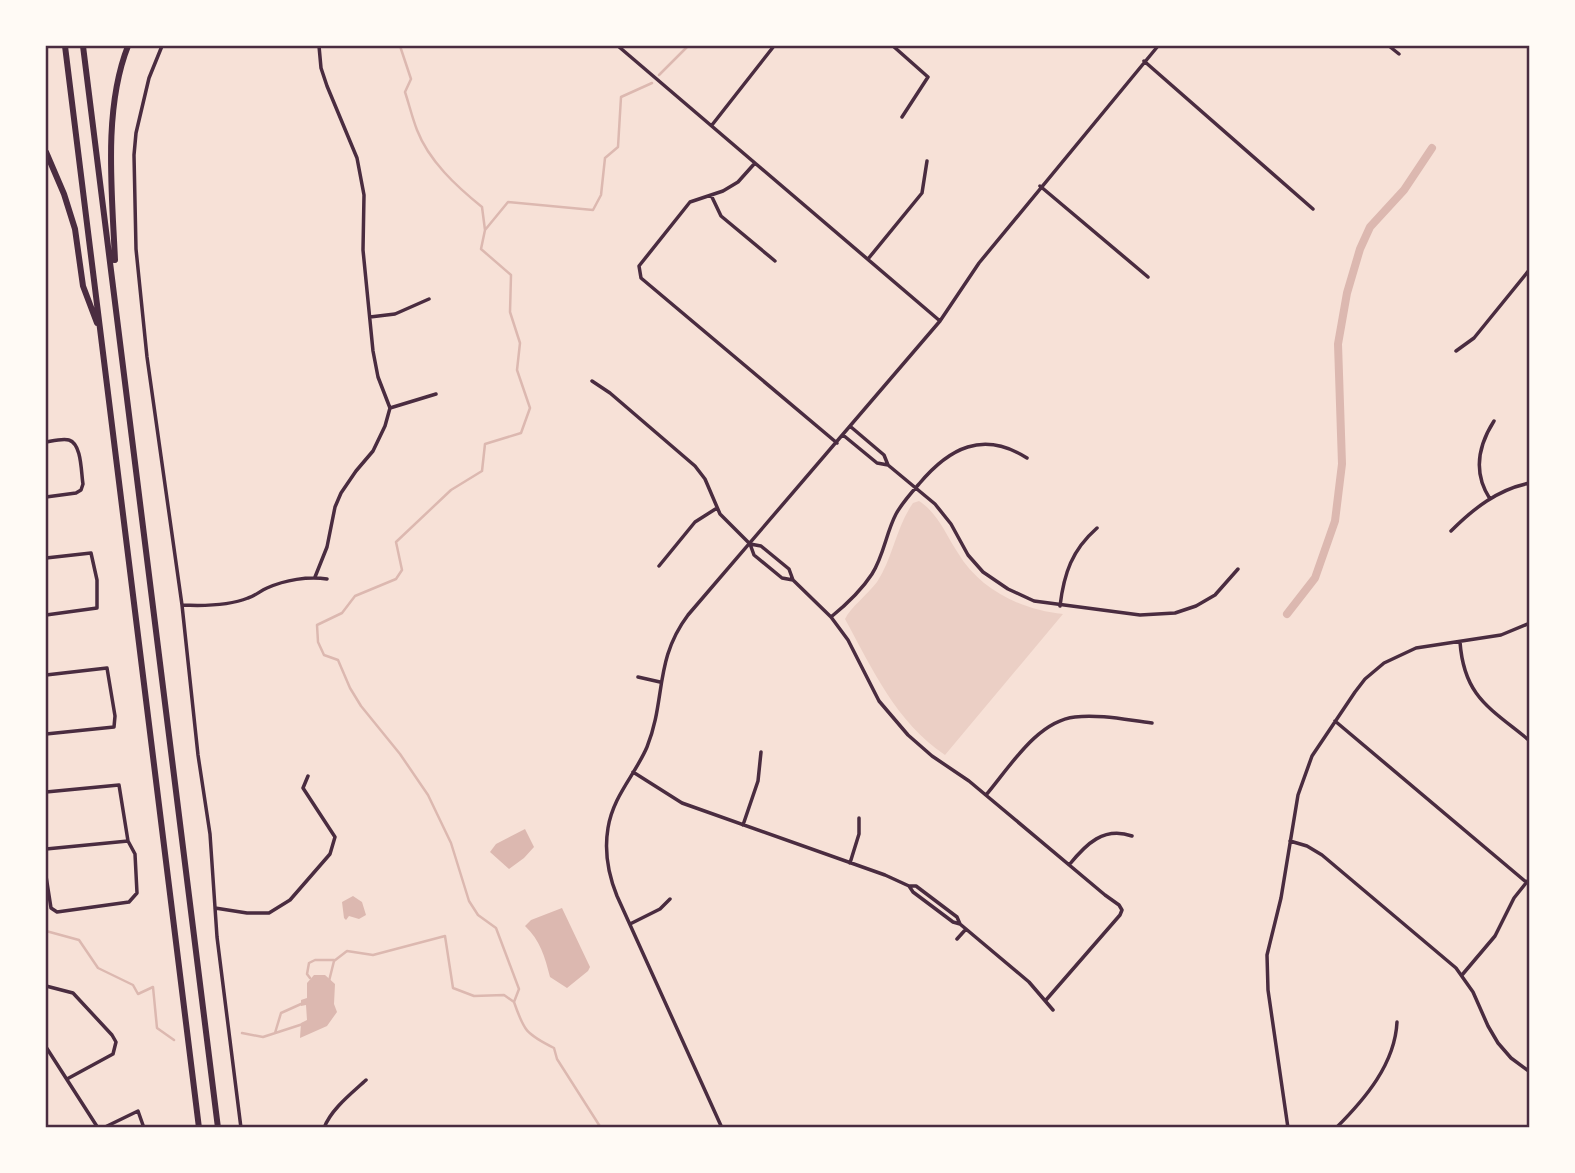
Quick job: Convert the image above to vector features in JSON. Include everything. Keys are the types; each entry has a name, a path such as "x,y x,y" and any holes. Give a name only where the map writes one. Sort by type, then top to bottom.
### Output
{"highway":[{"path":"65,46 199,1128"},
{"path":"83,46 218,1128"},
{"path":"116,300 113,133 119,78 128,46"},
{"path":"46,152 75,229 83,286 101,336"}],"street":[{"path":"162,46 149,78 136,133 136,249 147,358 182,605 198,755 210,834 215,908 241,1128"},
{"path":"315,577 327,547 335,507 341,492 373,452 390,408 375,364 363,250 365,211 357,158 321,68 319,46"},
{"path":"618,46 940,321"},
{"path":"712,125 774,46"},
{"path":"893,46 928,77 902,117"},
{"path":"722,1128 610,877 606,842 614,805 649,740 667,653 679,627 940,321 972,272 1158,46"},
{"path":"1389,46 1399,54"},
{"path":"1144,61 1313,209"},
{"path":"868,259 922,193 926,161"},
{"path":"755,163 738,183 690,202 639,266 641,278 836,443"},
{"path":"1041,186 1148,276"},
{"path":"710,195 721,216 775,261"},
{"path":"1456,351 1474,338 1530,269"},
{"path":"370,317 395,314 429,299"},
{"path":"592,381 610,393 695,466 708,484 717,508 731,527 750,544 754,555 782,578 793,580"},
{"path":"390,408 436,394"},
{"path":"1489,499 1480,478 1479,457 1484,438 1494,421"},
{"path":"851,427 884,455 888,465 943,513 968,555 983,572 1022,596 1044,604 1140,615 1175,613 1196,607 1214,595 1238,569"},
{"path":"843,435 877,463 888,465"},
{"path":"46,442 68,439 77,447 83,484 81,490 76,493 46,497"},
{"path":"831,617 855,597 873,573 897,512 937,463 961,448 993,445 1027,458"},
{"path":"1451,531 1489,499 1530,483"},
{"path":"659,566 695,522 717,508"},
{"path":"1060,606 1069,564 1079,546 1097,528"},
{"path":"750,544 761,546 789,569 793,580 831,617 848,640 879,701 897,724 921,747 986,795 1119,905 1122,910 1120,915 1046,1000"},
{"path":"46,558 91,553 97,580 97,608 46,615"},
{"path":"182,605 229,603 248,598 268,588 315,577 327,579"},
{"path":"1288,1128 1267,972 1268,947 1281,898 1298,795 1306,770 1335,721 1366,679 1384,663 1416,648 1501,635 1530,623"},
{"path":"1460,642 1462,666 1472,690 1481,701 1530,741"},
{"path":"46,675 107,668 115,716 114,727 46,734"},
{"path":"638,677 660,682"},
{"path":"986,795 1037,734 1052,724 1084,716 1152,723"},
{"path":"1335,721 1528,880 1514,898 1495,936 1462,975"},
{"path":"743,825 758,781 761,752"},
{"path":"633,772 682,803 909,886 916,886 957,917 960,924 1029,982 1053,1010"},
{"path":"215,908 269,913 290,900 330,854 335,837 303,788 308,776"},
{"path":"46,792 119,785 128,841 135,854 137,892 129,902 57,912 51,908 46,876"},
{"path":"850,863 859,834 859,818"},
{"path":"1069,865 1084,847 1098,837 1119,832 1132,836"},
{"path":"46,849 128,841"},
{"path":"1290,841 1307,846 1322,855 1441,954 1462,975 1498,1043 1511,1058 1530,1072"},
{"path":"630,924 660,909 670,899"},
{"path":"957,939 966,929"},
{"path":"46,986 73,993 116,1042 113,1054 67,1079"},
{"path":"1336,1128 1387,1065 1395,1043 1397,1022"},
{"path":"46,1047 101,1128 138,1111 144,1128"},
{"path":"324,1128 338,1107 366,1080"}],"shaded area":[{"path":"919,501 937,518 967,566 990,588 1032,608 1063,614 945,755 928,742 899,711 876,676 845,619 877,582 907,512 913,503"},
{"path":"525,829 534,847 509,869 490,852 496,844"},
{"path":"353,896 362,902 366,915 359,919 349,916 346,920 342,902"},
{"path":"562,908 590,967 567,988 550,977 541,949 525,926 531,920"},
{"path":"314,975 325,975 335,984 334,1004 337,1012 327,1026 300,1038 301,1023 307,1020 306,1005 301,1006 301,1000 307,998 307,983"}],"waterway":[{"path":"400,46 411,79 405,92 422,141 444,172 482,207 485,230 481,249 511,275 510,312 520,343 517,370 530,408 521,433 485,444 482,471 451,490 396,542 402,570 396,579 355,596 342,613 317,625 318,642 324,655 338,660 361,706 400,754 428,795 451,843 469,901 478,915 496,928 519,989 514,1002 524,1026 537,1039 554,1048 557,1059 601,1128"},
{"path":"659,75 688,46"},
{"path":"485,230 508,202 593,210 601,195 605,158 618,147 621,97 652,83"},
{"path":"1287,614 1315,578 1335,521 1342,464 1338,344 1347,293 1360,249 1370,227 1404,190 1432,148"},
{"path":"46,931 79,940 98,968 133,985 138,994 153,987 157,1028 174,1040"},
{"path":"329,981 334,961 347,951 373,955 445,936 453,988 474,996 504,995 514,1002"},
{"path":"310,978 307,974 309,963 315,960 334,960"},
{"path":"275,1033 281,1013 301,1004"},
{"path":"242,1033 263,1037 303,1024"}]}
